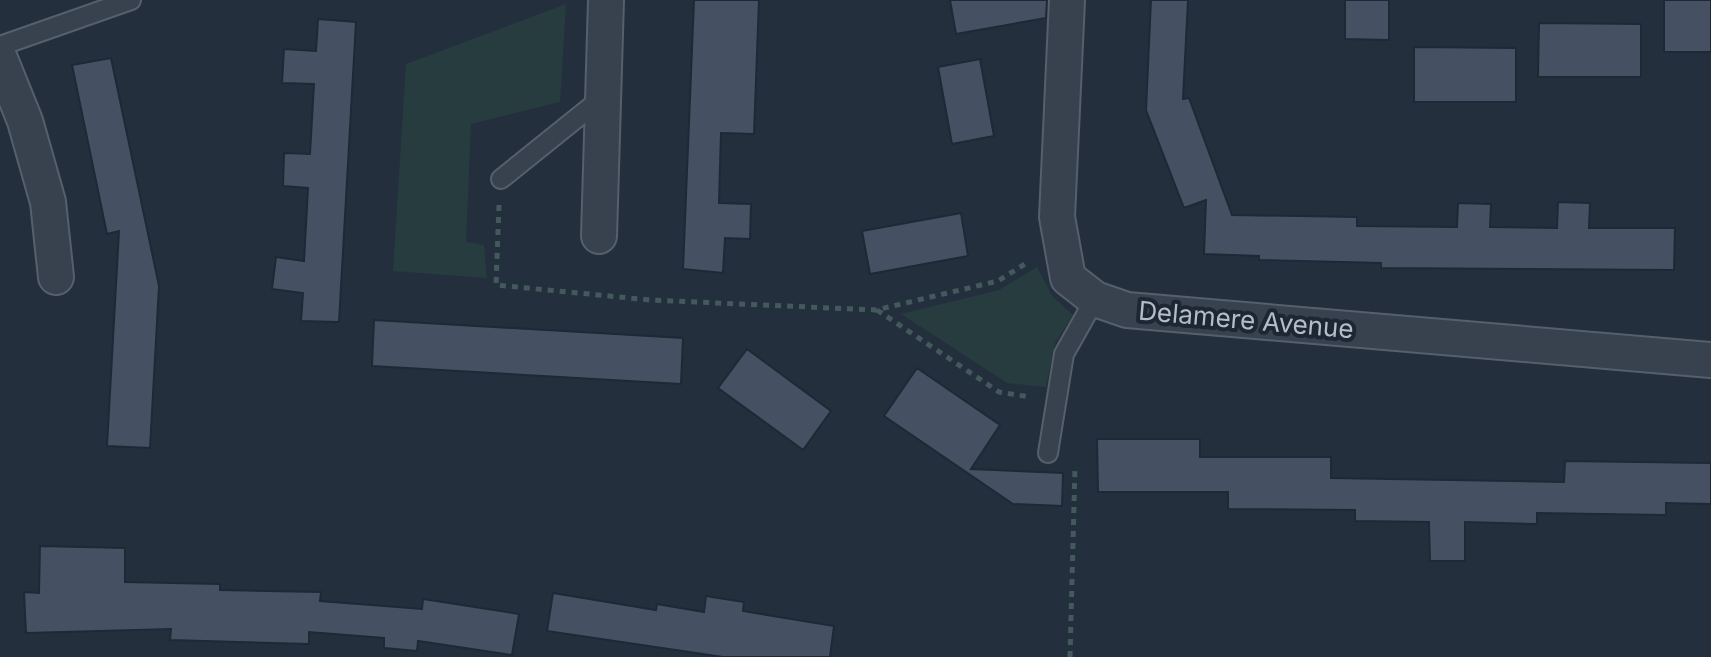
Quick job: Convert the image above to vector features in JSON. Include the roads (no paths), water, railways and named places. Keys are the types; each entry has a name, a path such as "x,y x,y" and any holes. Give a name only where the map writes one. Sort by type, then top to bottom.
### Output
{"street":[{"path":"599,236 606,0"},
{"name":"Delamere Avenue","path":"1067,0 1057,217 1068,278 1095,299 1127,310 1711,360"},
{"path":"0,59 25,121 48,202 56,277"}],"lane":[{"path":"0,46 131,0"},
{"path":"501,179 603,97"},
{"path":"1048,453 1064,354 1095,299"}]}
